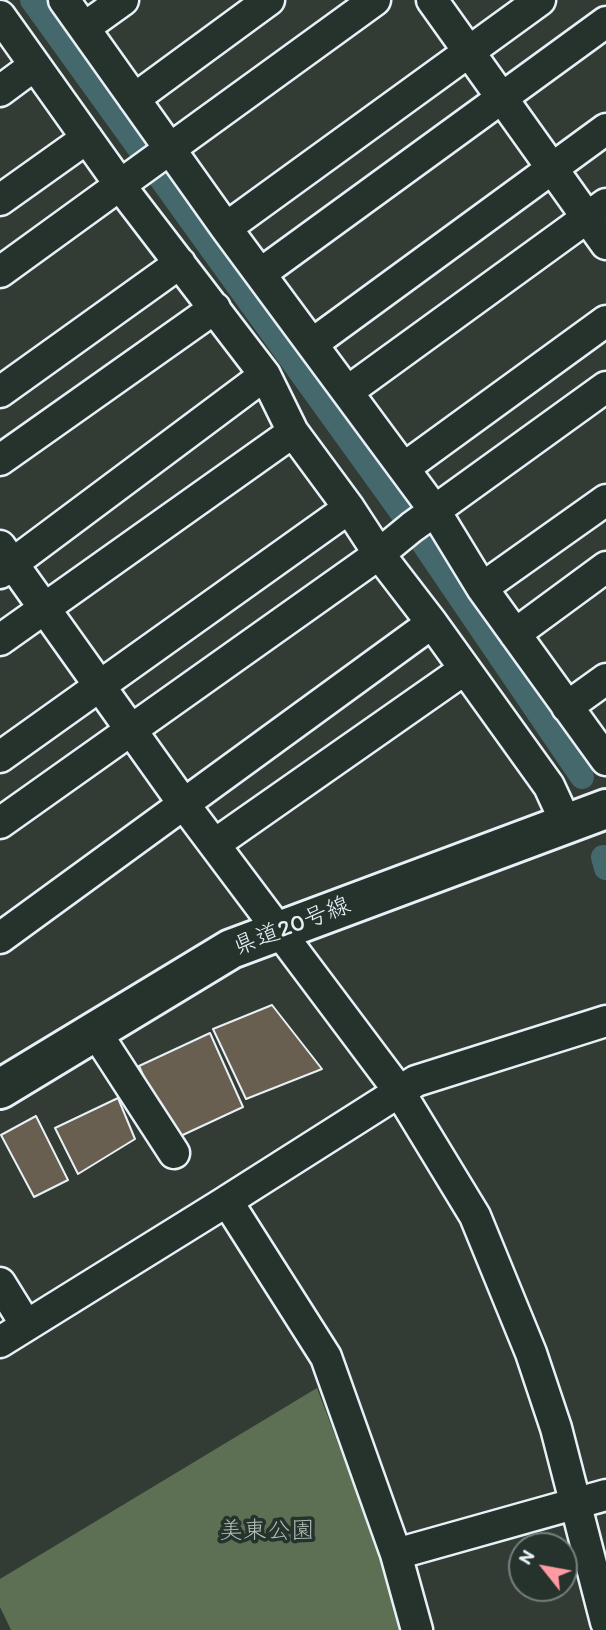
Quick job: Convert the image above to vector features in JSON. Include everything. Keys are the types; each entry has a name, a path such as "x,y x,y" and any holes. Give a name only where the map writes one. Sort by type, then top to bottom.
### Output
{"main road":[{"name":"県道20号線","path":"1,1086 231,949 606,809"}],"street":[{"path":"64,0 226,228 404,468 482,588 606,760"},
{"path":"85,28 123,0"},
{"path":"134,99 270,0"},
{"path":"0,272 375,0"},
{"path":"432,0 551,168 596,211 606,244"},
{"path":"226,228 540,0"},
{"path":"1,20 121,186 265,375 293,432 549,786 567,825"},
{"path":"260,274 606,22"},
{"path":"0,91 35,65"},
{"path":"312,344 606,129"},
{"path":"0,200 87,138"},
{"path":"348,392 596,211"},
{"path":"0,392 180,263"},
{"path":"0,460 215,308"},
{"path":"404,468 606,321"},
{"path":"265,375 4,561 44,608 183,803 399,1091 475,1216 531,1353 556,1428 606,1622"},
{"path":"0,823 379,554 412,527 606,387"},
{"path":"0,640 293,432"},
{"path":"482,588 606,500"},
{"path":"0,757 349,509"},
{"path":"514,634 606,567"},
{"path":"0,938 432,623"},
{"path":"215,844 465,669"},
{"path":"567,707 606,679"},
{"path":"0,1342 399,1091 432,1075 606,1021"},
{"path":"95,1031 174,1153"},
{"path":"227,1201 326,1357 396,1554 417,1630"},
{"path":"0,1283 26,1325"},
{"path":"396,1554 606,1495"}],"green space":[{"name":"美東公園","path":"317,1388 381,1557 402,1630 11,1630 0,1607 0,1579"}],"building":[{"path":"272,1005 322,1069 246,1099 213,1029"},
{"path":"210,1033 243,1107 172,1140 139,1066"},
{"path":"118,1098 135,1139 78,1174 55,1128"},
{"path":"36,1116 68,1180 34,1197 1,1135"}],"waterway":[{"path":"32,0 412,527 582,777"},
{"path":"603,857 606,868"}]}
